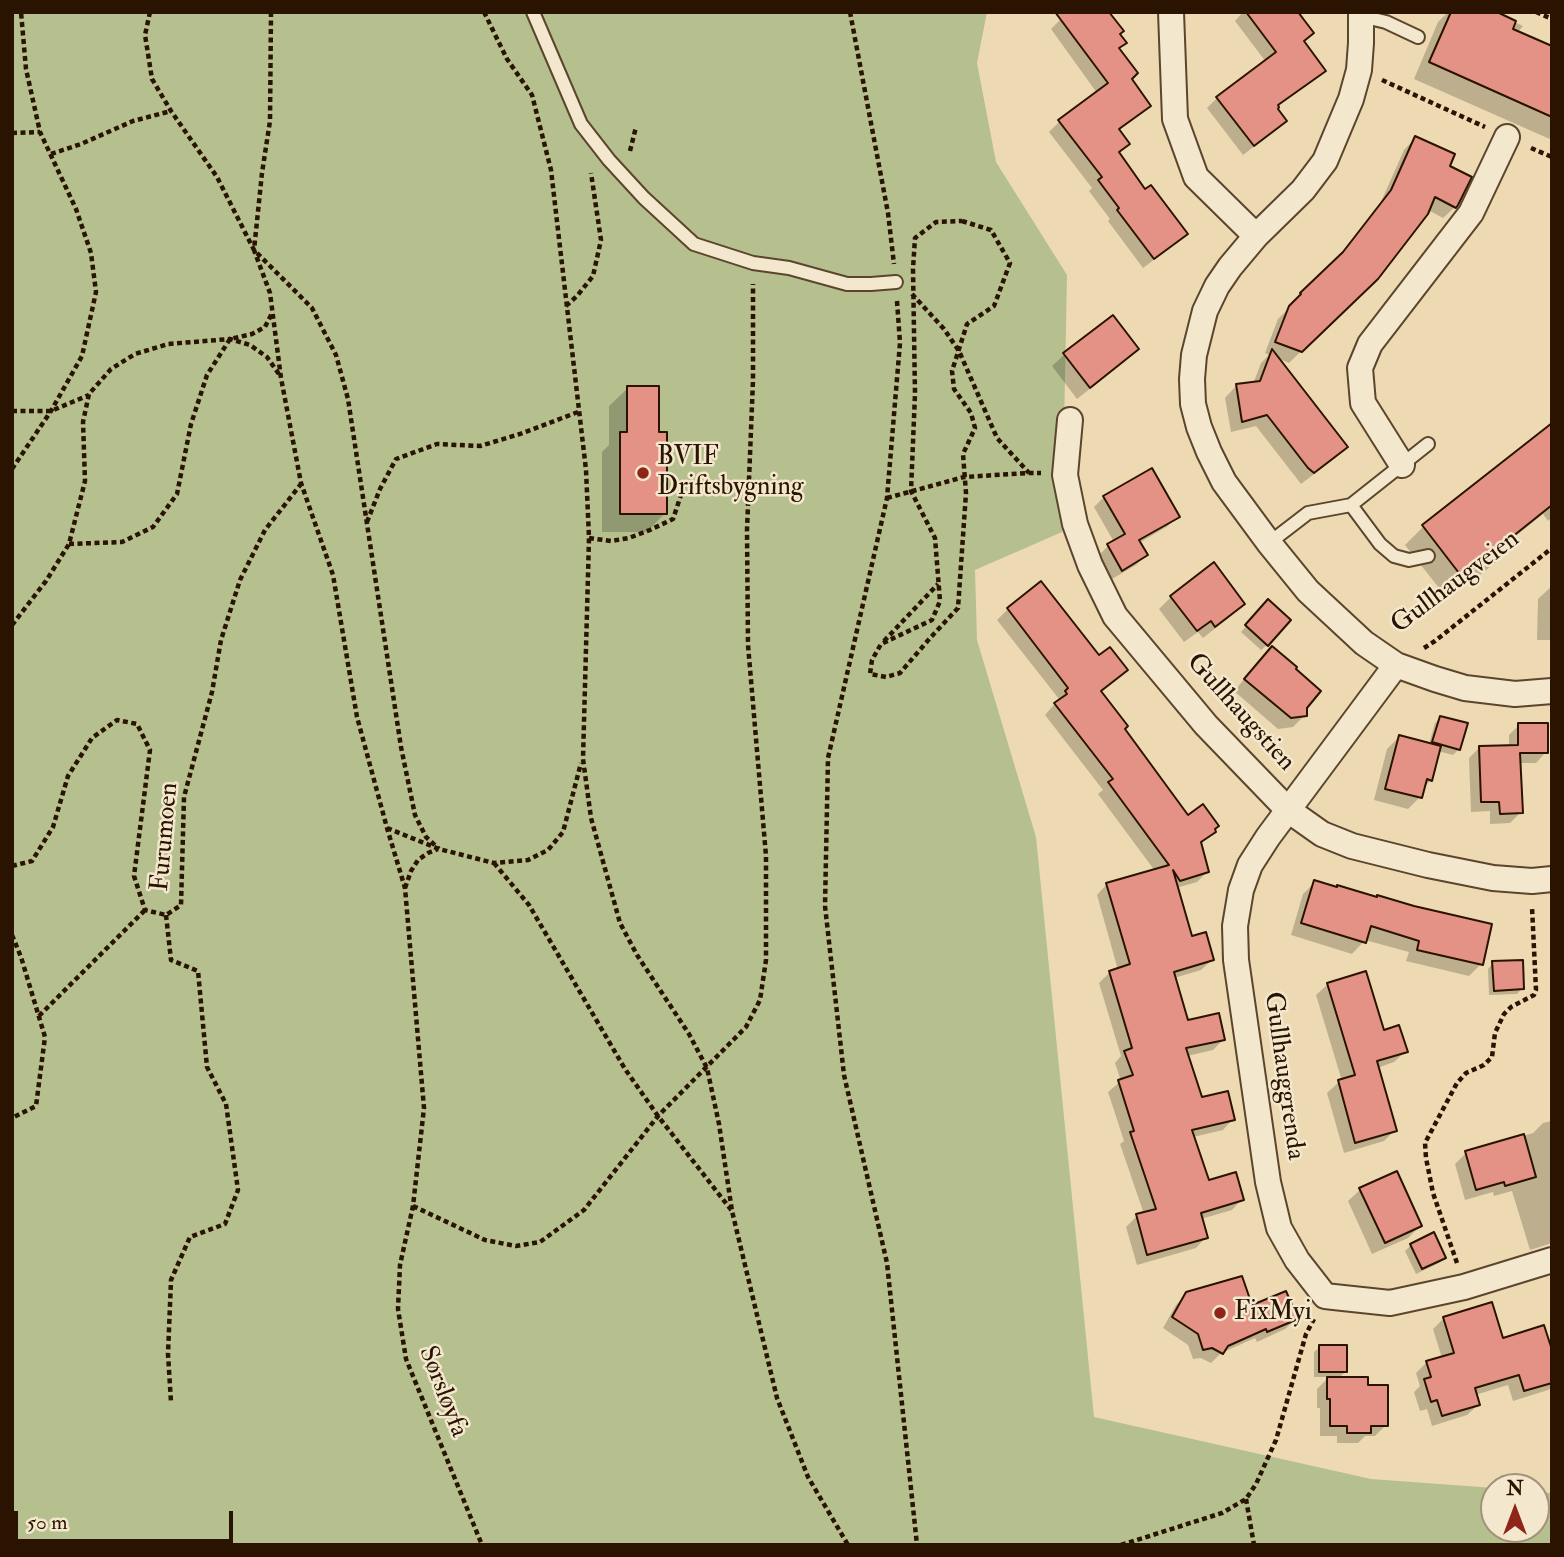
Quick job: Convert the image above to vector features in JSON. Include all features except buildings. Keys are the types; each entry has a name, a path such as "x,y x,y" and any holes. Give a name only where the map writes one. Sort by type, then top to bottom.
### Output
{"street":[{"path":"1171,12 1175,119 1196,177 1256,236"},
{"name":"Gullhaugveien","path":"1361,14 1359,69 1351,99 1325,161 1303,190 1256,236 1217,286 1205,311 1194,355 1192,379 1193,404 1199,427 1224,482 1269,543 1308,591 1364,643 1396,665 1465,688 1515,694 1552,691"},
{"path":"1402,465 1363,402 1360,368 1370,344 1471,213 1507,137"},
{"name":"Gullhaugstien","path":"1070,420 1065,475 1075,524 1090,565 1115,616 1206,725 1288,810 1322,834 1352,846 1493,878 1542,880"},
{"name":"Gullhauggrenda","path":"1325,1296 1297,1260 1279,1228 1268,1182 1236,960 1235,926 1241,890 1251,865 1268,837 1396,665"},
{"path":"1325,1296 1390,1303 1464,1287 1552,1260"}],"lane":[{"path":"533,12 581,124 608,160 694,244 753,263 789,268 847,284 896,282"},
{"path":"1361,14 1418,37"},
{"path":"1269,543 1308,513 1351,505 1428,444"},
{"path":"1351,505 1380,544 1394,556 1409,559 1428,556"}],"path":[{"path":"12,469 51,411 82,356 96,292 91,253 76,209 40,132 26,69 21,12"},
{"path":"150,12 145,35 152,79 216,177 254,250 312,308 336,355 348,399 401,747 415,815 426,838 439,849"},
{"path":"254,250 270,121 271,12"},
{"path":"484,12 507,59 532,95 551,170 586,470 589,538 583,759 591,818 620,923 637,956 690,1034 707,1068 719,1124 732,1212 777,1398 808,1477 848,1545"},
{"path":"850,12 888,213 900,342 887,498 828,758 825,906 844,1075 887,1263 917,1545"},
{"path":"1536,12 1552,19"},
{"path":"1359,69 1552,157"},
{"path":"51,154 133,121 171,111"},
{"path":"12,133 40,132"},
{"path":"566,306 593,276 601,240 591,171"},
{"path":"881,644 932,621 940,601 939,583 935,538 911,491 915,394 913,269 915,238 936,222 962,221 991,230 1010,263 994,306 967,324 953,371 954,389 971,413 975,428 963,454 966,493 958,608 900,673 886,677 870,674 872,660 881,644 939,583"},
{"name":"Sørsløyfa","path":"254,250 270,293 281,378 302,483 333,575 357,717 405,888 424,1108 413,1206 400,1265 398,1310 406,1359 482,1545"},
{"path":"413,1206 485,1240 516,1246 541,1242 584,1210 658,1116 746,1027 760,1000 766,960 766,856 748,645 747,530 753,380 753,263"},
{"path":"896,282 913,294 944,329 959,351 997,438 1029,473"},
{"path":"12,411 51,411 89,394 111,369 135,354 168,344 230,339 251,334 265,327 273,312"},
{"path":"230,339 250,345 267,357 281,378"},
{"path":"69,544 122,542 153,527 177,494 191,425 207,375 230,339"},
{"path":"12,625 69,544 85,481 83,422 89,394"},
{"path":"367,523 380,489 396,459 437,444 480,446 578,412"},
{"path":"887,498 964,477 1029,473 1065,475"},
{"name":"Furumoen","path":"12,866 32,861 53,827 68,776 92,738 117,720 137,724 150,750 134,876 145,910 166,915 181,905 184,797 212,692 221,640 240,580 265,530 302,483"},
{"path":"589,538 611,541 629,538 673,519 684,486"},
{"name":"Gullhaugveien","path":"1396,665 1436,641 1552,548"},
{"path":"387,828 439,849 494,863 527,860 548,850 563,832 583,759"},
{"path":"405,888 418,860 439,849"},
{"path":"494,863 529,905 625,1069 732,1212"},
{"path":"1464,1287 1433,1193 1425,1143 1457,1083 1466,1073 1484,1065 1492,1057 1495,1032 1504,1014 1511,1007 1534,995 1536,990 1532,925 1542,880"},
{"path":"39,1016 145,910"},
{"path":"166,915 171,960 198,971 207,1067 226,1104 238,1189 225,1224 190,1237 171,1280 168,1354 171,1402"},
{"path":"12,935 45,1037 36,1106 12,1118"},
{"path":"1121,1545 1222,1513 1246,1499 1256,1484 1276,1440 1306,1334 1325,1296"},
{"path":"1246,1499 1254,1545"}],"green space":[{"path":"12,12 987,12 977,63 996,162 1067,275 1062,532 975,570 977,640 1036,837 1094,1417 1371,1479 1480,1487 1480,1543 1550,1543 1552,1493 1552,1545 12,1545"}],"place":[{"name":"BVIF Driftsbygning","path":"643,473"},
{"name":"FixMyi","path":"1220,1313"}]}
